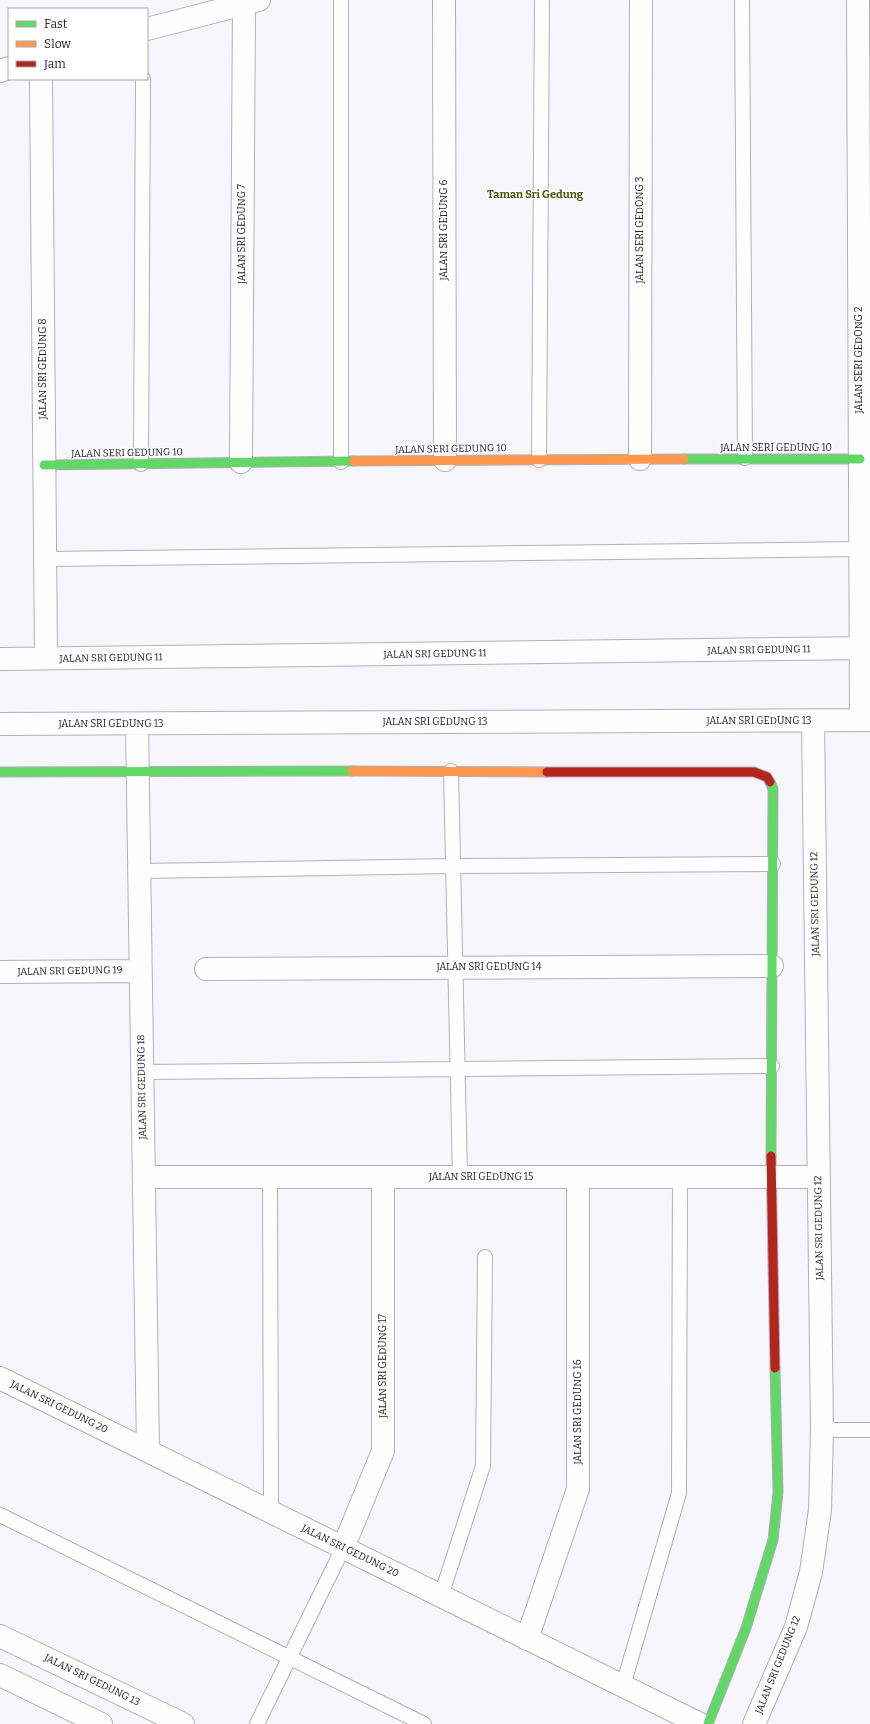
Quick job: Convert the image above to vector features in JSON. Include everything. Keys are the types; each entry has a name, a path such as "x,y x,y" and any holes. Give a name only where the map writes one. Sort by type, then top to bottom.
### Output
{"street":[{"name":"JALAN SRI GEDUNG 6","path":"444,0 445,460"},
{"name":"JALAN SERI GEDONG 3","path":"640,459 641,0"},
{"name":"JALAN SERI GEDONG 2","path":"858,0 864,94 860,548 865,648 865,720"},
{"path":"148,29 252,2"},
{"name":"JALAN SRI GEDUNG 7","path":"241,462 252,2"},
{"name":"JALAN SRI GEDUNG 8","path":"41,80 46,658"},
{"name":"JALAN SERI GEDUNG 10","path":"44,465 445,460 745,458 860,459"},
{"name":"JALAN SRI GEDUNG 11","path":"0,659 865,648"},
{"name":"JALAN SRI GEDUNG 13","path":"0,724 865,720"},
{"name":"JALAN SRI GEDUNG 12","path":"754,1724 796,1627 811,1572 820,1510 822,1430 813,721"},
{"name":"JALAN SRI GEDUNG 18","path":"137,724 148,1451"},
{"path":"0,772 754,772 767,777 773,789 771,1177 778,1493 773,1540 746,1628 708,1724"},
{"name":"JALAN SRI GEDUNG 14","path":"206,969 772,966"},
{"name":"JALAN SRI GEDUNG 19","path":"0,972 140,971"},
{"name":"JALAN SRI GEDUNG 15","path":"144,1177 818,1177"},
{"name":"JALAN SRI GEDUNG 17","path":"344,1548 383,1451 383,1177"},
{"name":"JALAN SRI GEDUNG 16","path":"527,1639 578,1489 578,1177"},
{"name":"JALAN SRI GEDUNG 20","path":"0,1378 700,1724"},
{"name":"JALAN SRI GEDUNG 13","path":"0,1636 183,1724"},
{"path":"0,1675 101,1724"}],"lane":[{"path":"341,462 342,0"},
{"path":"539,460 542,0"},
{"path":"742,0 745,458"},
{"path":"141,464 143,80"},
{"path":"45,559 860,548"},
{"path":"451,771 460,1177"},
{"path":"139,871 453,866 773,864"},
{"path":"142,1072 772,1066"},
{"path":"270,1177 271,1512"},
{"path":"623,1686 679,1493 680,1177"},
{"path":"441,1596 483,1466 485,1257"},
{"path":"822,1430 870,1430"},
{"path":"0,1515 424,1724"},
{"path":"257,1724 344,1548"}],"traffic: fast":[{"path":"684,459 860,459"},
{"path":"44,465 354,461"},
{"path":"0,772 352,771"},
{"path":"770,782 773,789 771,1156"},
{"path":"708,1724 746,1628 773,1540 778,1493 775,1368"}],"traffic: slow":[{"path":"354,461 684,459"},
{"path":"352,771 547,772"}],"traffic: jam":[{"path":"547,772 754,772 767,777 770,782"},
{"path":"771,1156 775,1368"}],"district":[{"name":"Taman Sri Gedung","path":"535,194"}]}
